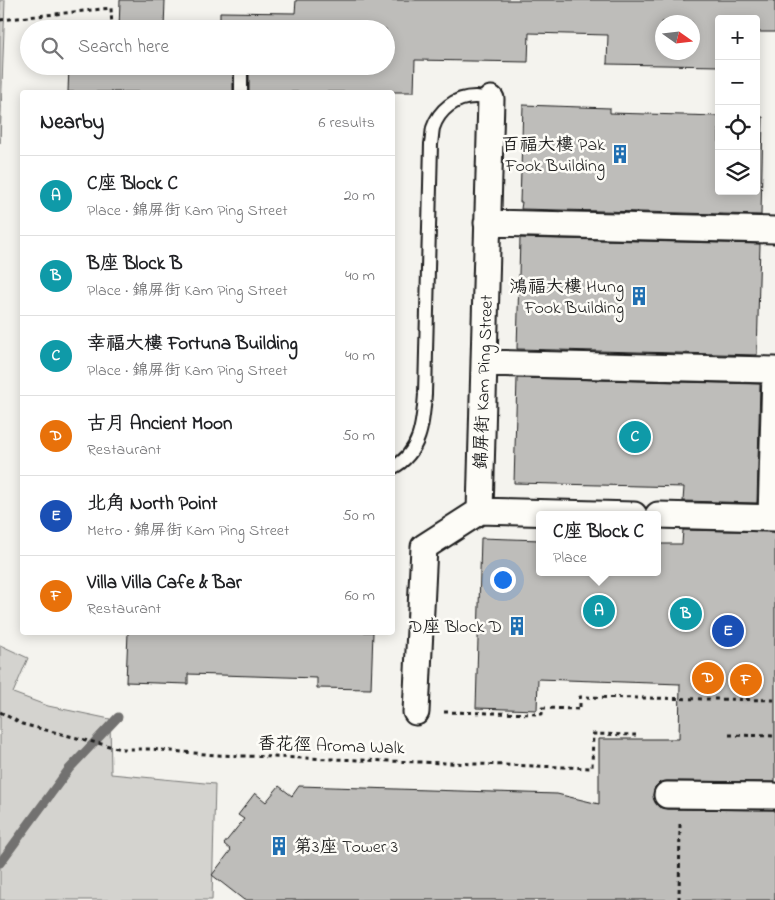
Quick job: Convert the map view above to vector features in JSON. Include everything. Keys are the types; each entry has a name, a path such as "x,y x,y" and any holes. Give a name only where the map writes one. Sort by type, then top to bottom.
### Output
{"street":[{"name":"錦屏街 Kam Ping Street","path":"480,511 491,99"},
{"path":"487,223 775,230"},
{"path":"484,363 775,371 773,518 661,515"},
{"path":"416,712 424,547 480,511 536,512"},
{"path":"674,795 775,796"}],"lane":[{"path":"241,75 241,90"},
{"path":"395,466 402,463 412,452 423,420 432,130 438,117 448,106 459,100 473,97 491,99"}],"path":[{"path":"0,20 111,8 112,20"},
{"path":"416,712 542,714 542,708 580,710 580,697 775,700"},
{"name":"香花徑 Aroma Walk","path":"0,712 22,724 121,749 216,755 592,768 593,734 636,735"},
{"path":"729,735 775,736"},
{"path":"674,795 679,900"}],"shaded area":[{"path":"0,0 5,0 0,143"},
{"path":"0,645 28,658 13,693 48,706 110,719 111,774 215,784 212,900 0,900"}],"building":[{"path":"120,0 165,0 164,20 119,20"},
{"path":"296,0 775,0 775,32 760,32 760,15 715,15 715,66 607,64 608,35 529,33 528,62 415,60 414,92 395,92 395,90 249,90 249,75 395,75 395,20 220,20 220,12 295,13"},
{"path":"69,75 233,75 233,90 68,90"},
{"name":"百福大樓 Pak Fook Building","path":"523,105 610,108 610,113 715,116 715,195 760,195 760,117 763,117 761,215 521,209 522,202 520,202"},
{"name":"鴻福大樓 Hung Fook Building","path":"520,238 760,244 757,355 517,349"},
{"path":"517,378 760,384 757,503 683,501 684,487 514,483"},
{"path":"683,530 775,532 775,782 667,781 660,782 655,787 653,795 659,807 667,809 775,810 775,900 244,900 212,875 231,850 224,844 244,819 238,815 255,793 266,802 279,786 292,796 299,786 557,794 599,804 599,739 679,739 680,684 538,679 537,710 476,708 481,538 536,540 536,576 661,576 661,544 682,544"},
{"path":"128,635 373,635 371,689 317,688 317,678 188,674 188,684 126,682"}],"waterway":[{"path":"0,863 69,769 118,717"}],"place":[{"name":"百福大樓 Pak Fook Building","path":"620,154"},
{"name":"鴻福大樓 Hung Fook Building","path":"639,296"},
{"name":"幸福大樓 Fortuna Building","path":"635,437"},
{"name":"C座 Block C","path":"599,611"},
{"name":"B座 Block B","path":"686,614"},
{"name":"D座 Block D","path":"517,626"},
{"name":"北角 North Point","path":"728,631"},
{"name":"古月 Ancient Moon","path":"708,678"},
{"name":"Villa Villa Cafe & Bar","path":"746,680"},
{"name":"第3座 Tower 3","path":"279,846"}]}
